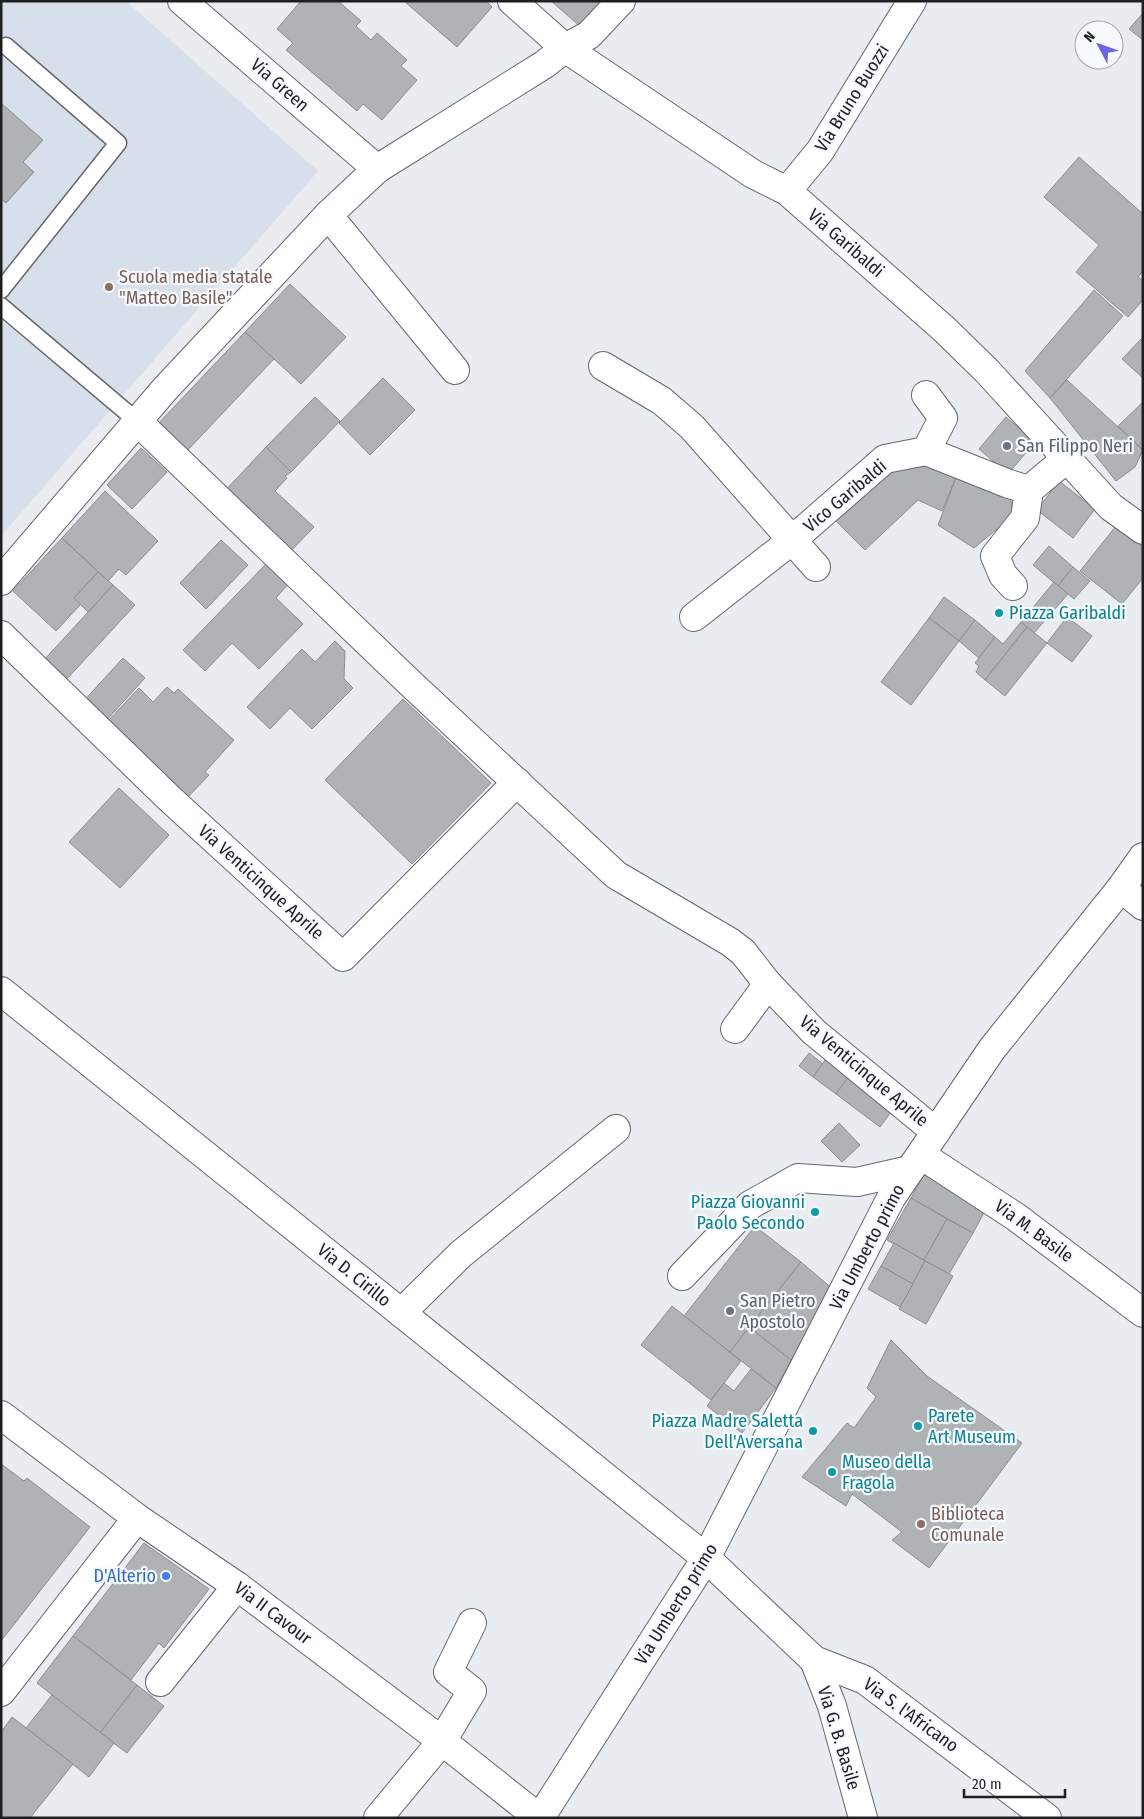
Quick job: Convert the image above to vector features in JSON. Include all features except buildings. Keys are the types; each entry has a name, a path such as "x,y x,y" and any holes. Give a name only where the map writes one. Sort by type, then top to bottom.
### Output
{"street":[{"name":"Via Green","path":"182,1 377,169"},
{"name":"Via Garibaldi","path":"512,1 565,48 753,174 787,191 944,329 987,371 1111,507 1143,530"},
{"path":"1,581 165,389 328,215 377,169 545,64 565,48 589,34 621,1"},
{"name":"Via Bruno Buozzi","path":"787,191 820,151 912,1"},
{"path":"328,215 455,370"},
{"path":"603,366 662,401 692,427 816,567"},
{"path":"926,395 943,418 926,451 1008,484 1029,490"},
{"name":"Via Venticinque Aprile","path":"137,421 409,682 616,875 730,942 743,952 768,984 814,1032 936,1132"},
{"name":"Vico Garibaldi","path":"694,617 791,540 885,459 926,451"},
{"path":"1012,586 1003,576 996,556 1025,518 1029,490 1066,459"},
{"name":"Via Venticinque Aprile","path":"1,635 170,799 343,957 517,782"},
{"name":"Via Umberto primo","path":"540,1818 706,1558 891,1198 1016,1016 1121,888 1143,857"},
{"path":"1121,888 1143,906"},
{"path":"735,1028 768,984"},
{"name":"Via D. Cirillo","path":"1,992 706,1558"},
{"path":"401,1313 461,1254 616,1129"},
{"name":"Via Umberto primo","path":"682,1276 750,1205 798,1178 858,1182 915,1162"},
{"name":"Via M. Basile","path":"915,1162 1016,1217 1143,1313"},
{"name":"Via II Cavour","path":"1,1415 137,1518 237,1586 442,1741 540,1818"},
{"path":"1,1692 137,1518"},
{"name":"Via S. l'Africano","path":"706,1558 814,1660 865,1680 1047,1818"},
{"path":"160,1682 237,1586"},
{"path":"378,1818 442,1741 472,1691 448,1672 472,1623"},
{"name":"Via G. B. Basile","path":"814,1660 832,1706 863,1818"}],"lane":[{"path":"1,290 118,143 6,46"},
{"path":"1,306 137,421"}],"shaded area":[{"name":"Scuola media statale \"Matteo Basile\"","path":"1,1 126,1 318,171 1,536"}],"place":[{"name":"Scuola media statale \"Matteo Basile\"","path":"109,287"},
{"name":"San Filippo Neri","path":"1007,446"},
{"name":"Piazza Garibaldi","path":"999,613"},
{"name":"Piazza Giovanni Paolo Secondo","path":"815,1212"},
{"name":"San Pietro Apostolo","path":"730,1311"},
{"name":"Parete Art Museum","path":"918,1426"},
{"name":"Piazza Madre Saletta Dell'Aversana","path":"813,1431"},
{"name":"Museo della Fragola","path":"832,1472"},
{"name":"Biblioteca Comunale","path":"921,1524"},
{"name":"D'Alterio","path":"166,1576"}]}
